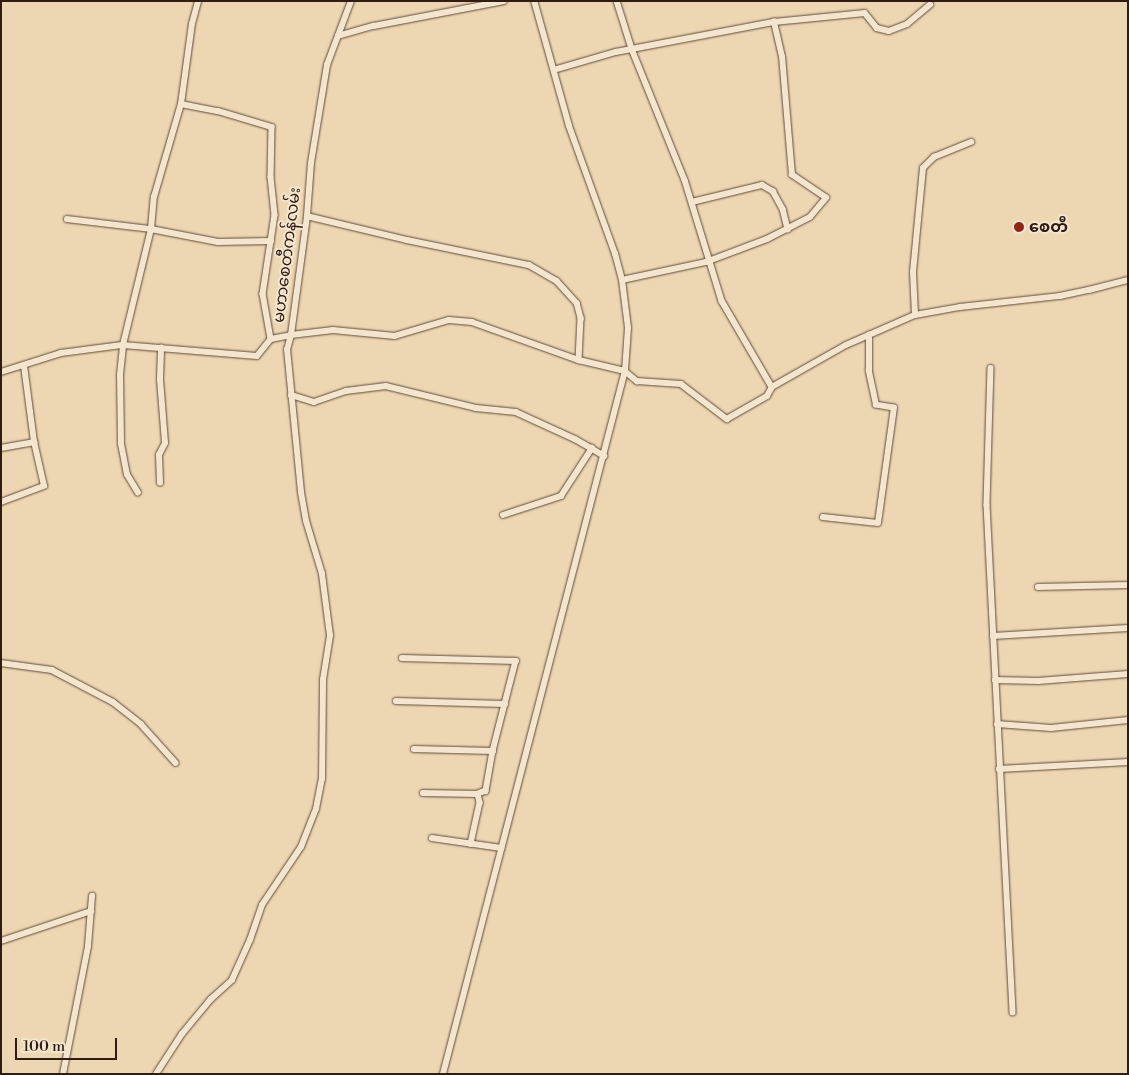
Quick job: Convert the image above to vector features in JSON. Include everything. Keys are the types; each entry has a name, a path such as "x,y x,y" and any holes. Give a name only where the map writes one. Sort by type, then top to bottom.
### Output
{"street":[{"path":"138,493 127,475 121,444 120,375 123,345 151,230 154,197 181,104 192,24 198,1"},
{"name":"မဟာစေတီကန်လမ်း","path":"1,372 61,354 123,345 257,356 271,339 291,335 307,216 311,163 327,65 351,1"},
{"path":"338,36 374,26 504,1"},
{"path":"443,1074 604,456 624,371 628,328 622,280 615,254 569,126 534,1"},
{"path":"618,1 632,49 692,202 722,301 772,387"},
{"path":"554,70 632,49 774,22 865,12 877,28 889,31 908,24 930,5"},
{"path":"622,280 709,260 767,239 810,217 826,198 792,175 782,57 774,22"},
{"path":"181,104 272,127 271,177 275,215 263,294 271,339"},
{"path":"915,315 913,272 923,168 934,157 971,142"},
{"path":"692,202 762,185 774,191 783,209 788,229"},
{"path":"307,216 407,240 529,265 557,280 578,303 581,318 579,360"},
{"path":"67,219 151,230 218,242 271,241"},
{"path":"156,1074 182,1034 211,999 232,980 250,940 262,905 300,847 316,809 322,779 323,680 330,636 322,574 306,521 286,350 291,335 333,330 394,336 449,320 472,322 579,360 624,371 637,381 681,384 727,420 767,396 772,387 846,344 915,315 960,307 1074,293 1128,280"},
{"path":"824,516 878,523 894,408 876,405 869,371 869,335"},
{"path":"160,483 159,455 165,443 160,379 161,348"},
{"path":"1,502 44,486 34,442 24,366"},
{"path":"991,368 987,504 999,769 1013,1012"},
{"path":"292,395 314,402 346,391 386,386 476,408 516,412 592,448 604,456"},
{"path":"1,448 34,442"},
{"path":"503,515 562,496 592,448"},
{"path":"1038,587 1128,585"},
{"path":"993,636 1128,628"},
{"path":"402,658 516,661 493,751 486,791 478,794 423,793"},
{"path":"1,663 52,670 107,699 141,724 176,763"},
{"path":"995,680 1038,681 1128,674"},
{"path":"396,701 505,704"},
{"path":"997,724 1051,728 1128,720"},
{"path":"414,750 493,751"},
{"path":"999,769 1128,762"},
{"path":"471,844 480,804 478,794"},
{"path":"432,838 501,848"},
{"path":"63,1074 88,946 92,896"},
{"path":"1,941 91,911"}],"place":[{"name":"စေတီ","path":"1019,227"}]}
